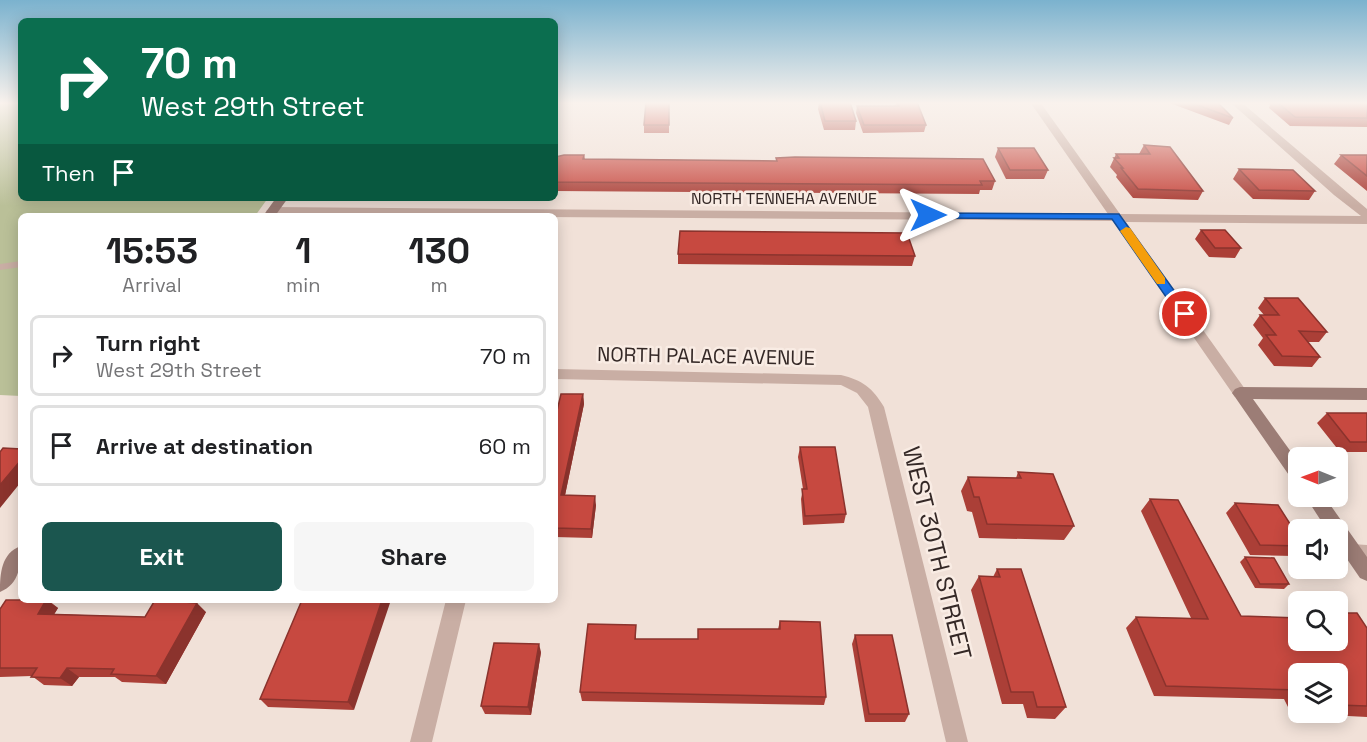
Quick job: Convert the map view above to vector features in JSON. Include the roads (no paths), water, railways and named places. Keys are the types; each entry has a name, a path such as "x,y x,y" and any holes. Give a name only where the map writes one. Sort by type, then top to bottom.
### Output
{"street":[{"path":"1059,137 1288,461"},
{"path":"1274,137 1338,194 1367,215"},
{"name":"NORTH TENNEHA AVENUE","path":"558,215 1115,216 1367,220"},
{"name":"NORTH PALACE AVENUE","path":"558,374 827,379 855,383"},
{"name":"WEST 30TH STREET","path":"855,383 869,394 876,407 957,742"},
{"path":"1240,393 1367,394"},
{"path":"1348,540 1359,551 1367,572"},
{"path":"0,583 18,558"},
{"path":"421,742 455,603"}],"lane":[{"path":"0,267 18,264"}]}
